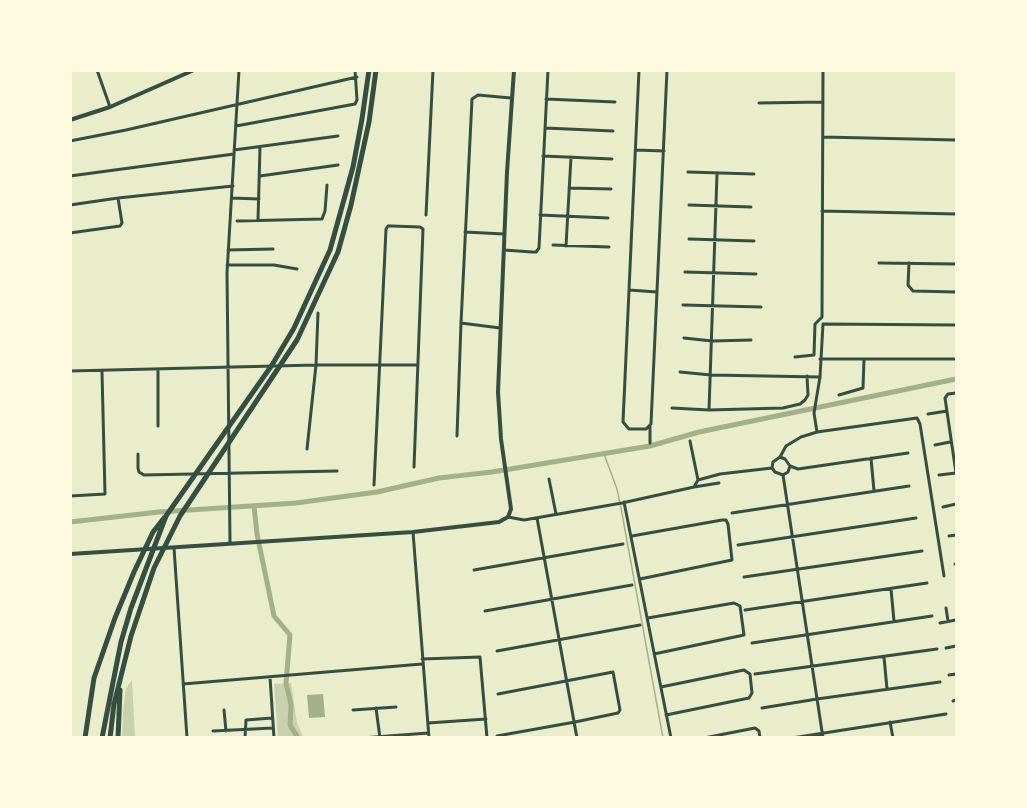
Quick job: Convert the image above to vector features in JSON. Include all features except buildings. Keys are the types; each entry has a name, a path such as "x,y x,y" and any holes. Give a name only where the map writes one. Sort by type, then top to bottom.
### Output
{"highway":[{"path":"85,738 94,678 115,618 153,532 272,365 313,291 330,250 345,196 362,120 369,70"},
{"path":"110,738 119,682 139,609 154,568 180,516 297,340 338,252 369,122 376,70"},
{"path":"102,738 121,642 131,608 166,516"},
{"path":"118,738 119,682"}],"main road":[{"path":"70,120 110,106 194,70"},
{"path":"70,554 413,532 499,522 508,517 511,509 498,404 504,234 514,70"}],"street":[{"path":"96,70 110,106"},
{"path":"230,543 227,265 239,70"},
{"path":"236,126 355,104 357,100 355,70"},
{"path":"426,215 433,70"},
{"path":"504,250 536,252 538,248 548,70"},
{"path":"639,70 623,422 629,429 650,427"},
{"path":"650,443 668,70"},
{"path":"795,357 814,355 815,324 822,317 823,70"},
{"path":"70,141 357,77"},
{"path":"457,436 472,99 478,96 511,98"},
{"path":"546,99 615,102"},
{"path":"759,103 823,102"},
{"path":"545,128 613,131"},
{"path":"70,176 338,136"},
{"path":"823,137 957,140"},
{"path":"258,220 260,147"},
{"path":"636,150 664,151"},
{"path":"543,156 612,159"},
{"path":"566,246 571,158"},
{"path":"260,176 338,165"},
{"path":"688,172 754,174"},
{"path":"709,410 717,174"},
{"path":"237,221 322,219 325,211 327,185"},
{"path":"70,205 233,186"},
{"path":"569,188 611,189"},
{"path":"70,233 120,226 122,223 118,198"},
{"path":"232,198 259,200"},
{"path":"689,205 751,207"},
{"path":"822,211 957,214"},
{"path":"540,215 608,218"},
{"path":"375,485 379,365 386,229 388,226 423,229 414,467"},
{"path":"465,232 504,234"},
{"path":"689,238 754,241"},
{"path":"553,245 609,247"},
{"path":"228,250 273,249"},
{"path":"879,263 957,264"},
{"path":"909,263 908,285 911,289 916,292 957,292"},
{"path":"227,265 274,265 297,269"},
{"path":"685,272 756,274"},
{"path":"629,290 657,292"},
{"path":"683,305 761,307"},
{"path":"307,449 316,365 318,313"},
{"path":"817,432 814,413 820,376 821,327 825,322 957,325"},
{"path":"461,324 500,328"},
{"path":"684,338 751,340"},
{"path":"820,359 954,359"},
{"path":"839,395 864,388 864,359"},
{"path":"70,371 417,365"},
{"path":"158,370 158,426"},
{"path":"70,496 105,494 102,372"},
{"path":"680,372 711,375 820,376"},
{"path":"672,408 767,409 800,404 806,400 807,376"},
{"path":"939,475 956,473 946,396 957,393"},
{"path":"928,414 947,411"},
{"path":"772,468 786,446 801,437 817,432 917,418 920,424 944,576"},
{"path":"949,425 957,423"},
{"path":"690,441 698,480 694,487"},
{"path":"934,445 951,442"},
{"path":"780,457 786,459 790,466 798,469 908,453"},
{"path":"138,454 139,472 144,475 337,471"},
{"path":"871,458 874,491"},
{"path":"783,475 788,472 790,466"},
{"path":"698,480 720,474 772,468"},
{"path":"772,468 783,475"},
{"path":"783,475 823,735"},
{"path":"549,479 555,514"},
{"path":"508,517 524,520 537,518 719,483"},
{"path":"732,513 909,486"},
{"path":"623,503 632,537 671,738"},
{"path":"943,507 957,504"},
{"path":"537,518 577,738"},
{"path":"738,546 916,518"},
{"path":"632,537 726,520 733,557 729,562 640,579"},
{"path":"362,738 418,733 428,735 413,532"},
{"path":"949,536 957,535"},
{"path":"474,570 623,544"},
{"path":"174,548 187,738"},
{"path":"744,577 922,551"},
{"path":"745,610 927,583"},
{"path":"485,610 632,585"},
{"path":"891,589 894,621"},
{"path":"648,618 734,603 740,606 744,635 654,654"},
{"path":"946,608 948,621"},
{"path":"752,643 932,616"},
{"path":"940,622 957,620"},
{"path":"496,651 640,625"},
{"path":"946,648 957,646"},
{"path":"755,674 937,649"},
{"path":"422,659 480,657 487,738"},
{"path":"884,657 887,689"},
{"path":"183,684 422,664"},
{"path":"661,687 744,670 750,674 752,695 749,698 666,715"},
{"path":"497,736 618,713 620,710 614,672 498,694"},
{"path":"949,675 957,674"},
{"path":"270,677 274,738"},
{"path":"762,708 940,682"},
{"path":"353,710 396,707"},
{"path":"376,708 380,737"},
{"path":"224,710 226,731"},
{"path":"792,738 823,735 946,714"},
{"path":"245,738 246,720 272,718"},
{"path":"427,723 486,718"},
{"path":"890,723 893,738"},
{"path":"213,732 273,728"},
{"path":"705,738 756,728 760,738"}],"shaded area":[{"path":"132,680 135,737 122,737 126,688"},
{"path":"291,683 297,723 303,737 278,737 274,684"},
{"path":"323,694 325,717 309,718 307,695"}],"waterway":[{"path":"70,522 159,512 296,503 377,492 439,478 492,472 650,446 699,432 956,379"},
{"path":"604,454 617,489 621,508 663,738"},
{"path":"254,506 257,534 274,616 290,635 286,683 291,705 290,725 298,738"}]}
